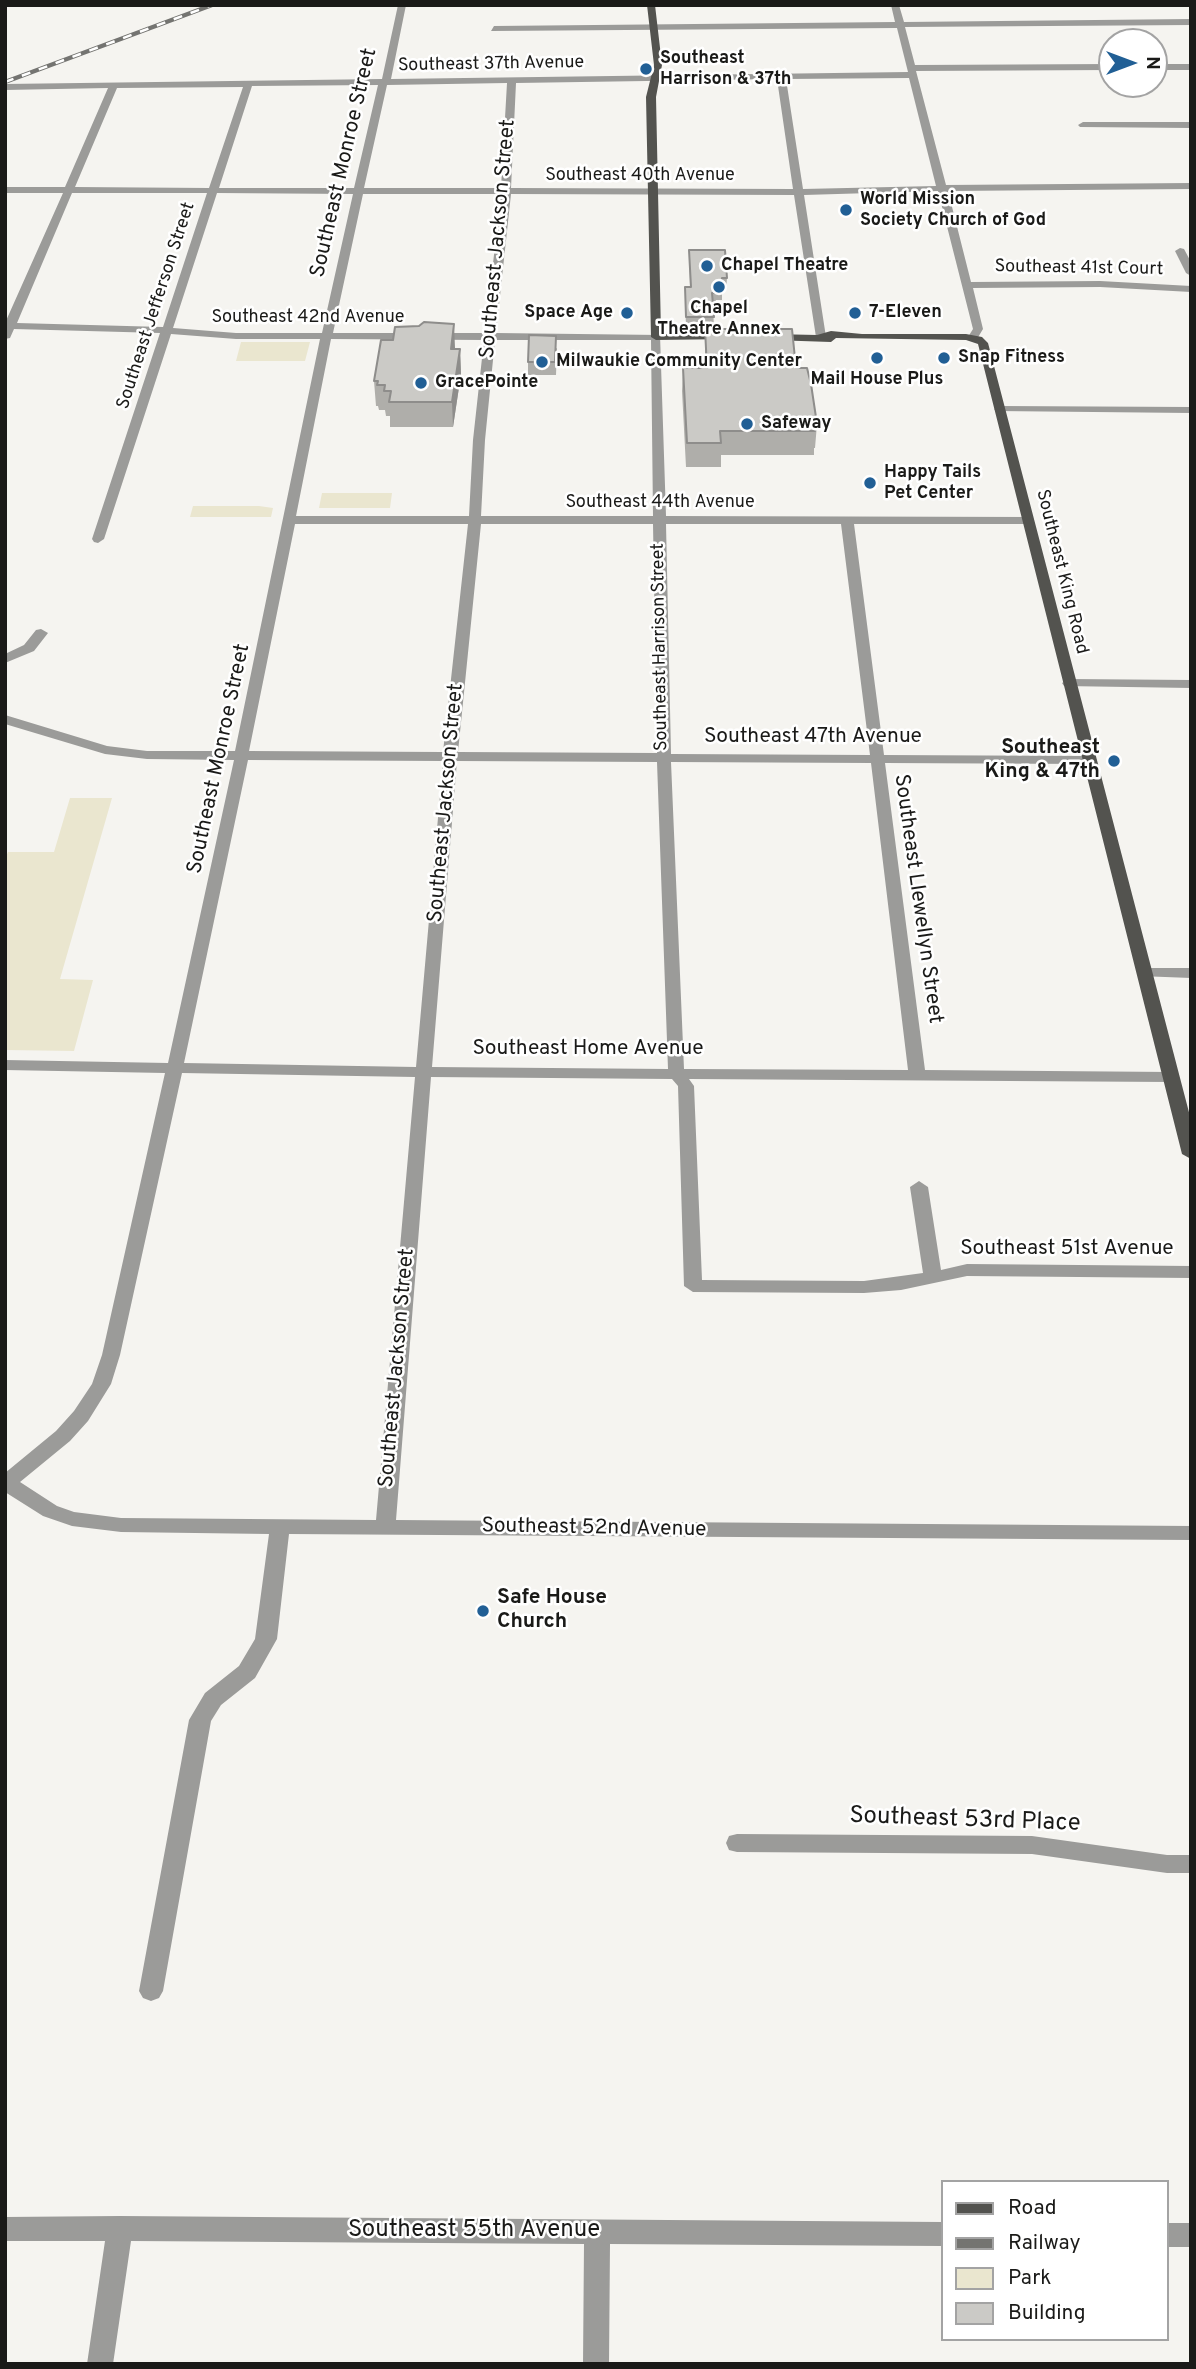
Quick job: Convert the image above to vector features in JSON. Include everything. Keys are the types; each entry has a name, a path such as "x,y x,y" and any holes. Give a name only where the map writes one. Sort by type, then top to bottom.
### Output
{"main road":[{"name":"Southeast Harrison Street","path":"651,5 658,65 651,97 656,337"},
{"name":"Southeast 42nd Avenue","path":"656,337 744,337"},
{"path":"757,337 850,340 862,337 973,337"},
{"name":"Southeast King Road","path":"973,337 983,343 1191,1154"}],"street":[{"name":"Southeast Monroe Street","path":"6,1484 72,1427 101,1384 127,1292 242,755 327,336 402,5"},
{"name":"Southeast King Road","path":"895,5 978,328 973,337"},
{"path":"494,29 1191,22"},
{"name":"Southeast 37th Avenue","path":"5,86 781,76 1098,67"},
{"path":"1168,67 1191,67"},
{"path":"781,76 821,337"},
{"name":"Southeast Jackson Street","path":"385,1527 450,757 475,519 478,450 506,191 512,80"},
{"name":"Southeast Jefferson Street","path":"97,540 248,84"},
{"path":"5,337 114,85"},
{"path":"8,97 31,90 27,87"},
{"path":"1083,125 1191,125"},
{"name":"Southeast 40th Avenue","path":"5,190 800,192 1191,186"},
{"name":"Southeast 41st Court","path":"1180,251 1191,273"},
{"name":"Southeast 41st Court","path":"967,285 1100,284 1191,289"},
{"name":"Southeast 42nd Avenue","path":"8,326 168,331 222,336 656,337"},
{"name":"Southeast Harrison Street","path":"656,337 664,759 676,1073 686,1086 693,1286"},
{"path":"1000,409 1191,410"},
{"name":"Southeast 44th Avenue","path":"291,520 1028,520"},
{"name":"Southeast Llewellyn Street","path":"847,520 917,1075"},
{"path":"5,659 29,649 41,633"},
{"path":"1069,683 1191,684"},
{"name":"Southeast 47th Avenue","path":"5,719 122,754 1090,760"},
{"path":"1144,973 1191,973"},
{"name":"Southeast Home Avenue","path":"5,1065 1171,1077"},
{"path":"919,1187 933,1277"},
{"name":"Southeast 51st Avenue","path":"693,1286 864,1287 901,1284 967,1270 1191,1272"},
{"name":"Southeast 52nd Avenue","path":"6,1484 50,1511 72,1519 121,1525 909,1533 1191,1533"},
{"path":"151,1991 200,1720 212,1699 247,1672 266,1639 280,1527"},
{"name":"Southeast 53rd Place","path":"737,1843 1032,1845 1167,1864 1191,1864"},
{"path":"100,2364 120,2228"},
{"name":"Southeast 55th Avenue","path":"5,2229 940,2234"},
{"path":"596,2364 597,2232"},
{"path":"1168,2235 1191,2235"}],"green space":[{"path":"241,342 310,342 305,361 236,361"},
{"path":"322,493 392,493 390,508 319,508"},
{"path":"193,506 273,508 271,517 190,517"},
{"path":"70,798 112,798 60,979 93,980 74,1051 5,1050 5,859 8,852 54,852"}],"building":[{"path":"689,250 725,250 727,278 722,278 722,287 715,287 716,293 712,293 714,317 686,317 685,287 691,287"},
{"path":"424,322 454,324 451,349 460,349 452,402 389,402 391,391 384,391 385,385 377,385 378,381 374,381 381,340 393,340 395,327 419,326"},
{"path":"705,329 792,329 796,368 807,368 811,384 817,424 814,424 815,431 720,431 721,443 687,443 683,368 707,368"},
{"path":"529,335 556,336 555,362 528,362"}],"railway":[{"path":"5,82 212,5"}],"place":[{"name":"Southeast Harrison & 37th","path":"646,69"},
{"name":"World Mission Society Church of God","path":"846,210"},
{"name":"Chapel Theatre","path":"707,266"},
{"name":"Chapel Theatre Annex","path":"719,287"},
{"name":"Space Age","path":"627,313"},
{"name":"7-Eleven","path":"855,313"},
{"name":"Mail House Plus","path":"877,358"},
{"name":"Snap Fitness","path":"944,358"},
{"name":"Milwaukie Community Center","path":"542,362"},
{"name":"GracePointe","path":"421,383"},
{"name":"Safeway","path":"747,424"},
{"name":"Happy Tails Pet Center","path":"870,483"},
{"name":"Southeast King & 47th","path":"1114,761"},
{"name":"Safe House Church","path":"483,1611"}]}
